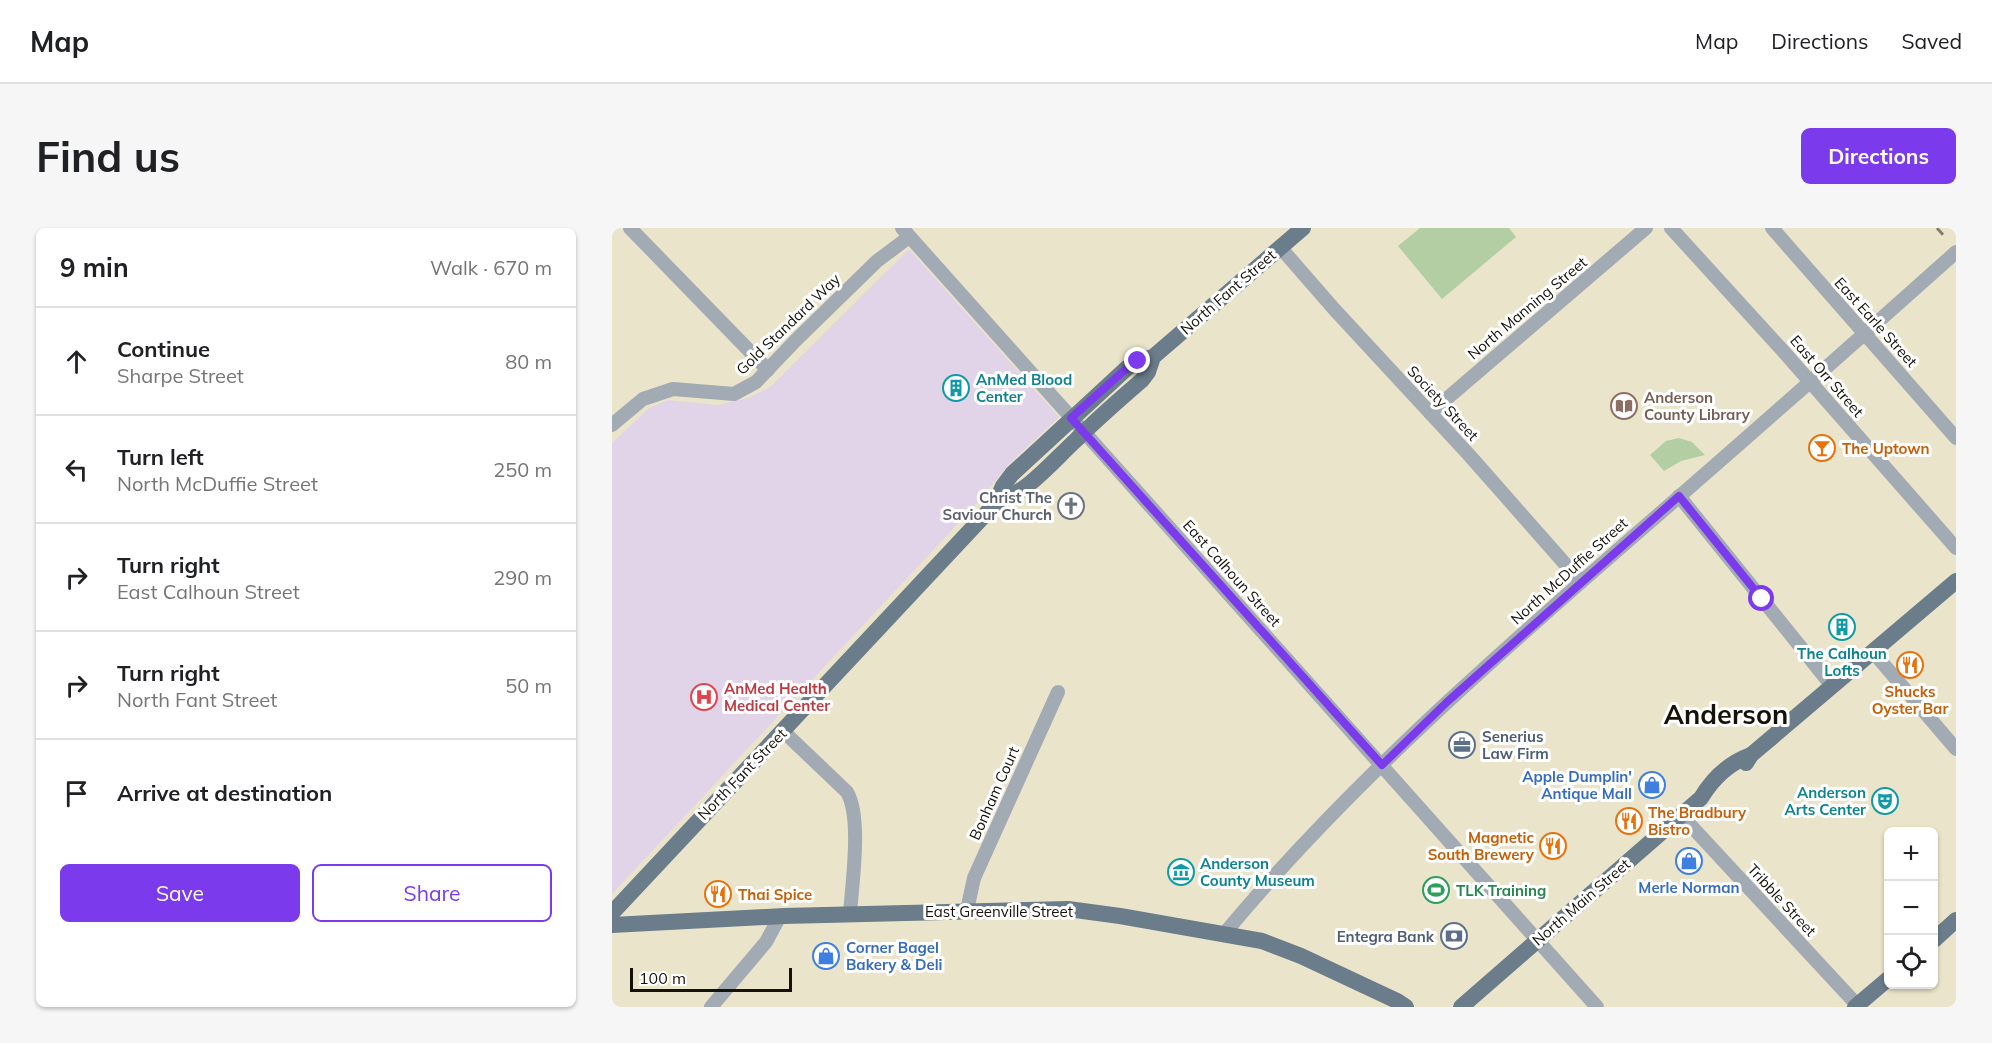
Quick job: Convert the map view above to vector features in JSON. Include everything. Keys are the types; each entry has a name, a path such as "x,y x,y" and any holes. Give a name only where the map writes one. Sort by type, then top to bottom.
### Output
{"main road":[{"name":"North Fant Street","path":"612,913 995,504 1003,486 1012,474 1127,368 1138,361 1153,357 1303,228"},
{"name":"North Fant Street","path":"995,504 1014,497 1027,487 1142,380 1148,372 1153,357"},
{"name":"North Main Street","path":"1461,1007 1701,798 1709,784 1736,760 1751,755 1956,581"},
{"name":"East Greenville Street","path":"612,925 780,916 1068,909 1120,916 1262,942 1301,956 1406,1007"},
{"path":"1938,936 1956,920"},
{"path":"1857,1006 1884,982"}],"street":[{"path":"630,228 768,370"},
{"name":"North Manning Street","path":"1430,413 1646,228"},
{"name":"East Orr Street","path":"1671,228 1956,548"},
{"name":"East Earle Street","path":"1772,228 1956,438"},
{"name":"Gold Standard Way","path":"612,425 643,399 673,390 734,394 756,382 905,232"},
{"name":"East Calhoun Street","path":"905,232 1597,1007"},
{"name":"Society Street","path":"1280,247 1581,582"},
{"name":"North McDuffie Street","path":"1224,934 1285,865 1447,702 1956,252"},
{"path":"1679,496 1832,686"},
{"path":"1873,652 1956,749"},
{"name":"Bonham Court","path":"967,910 974,878 1058,692"},
{"path":"783,731 847,792 850,798 855,829 850,914"},
{"name":"Tribble Street","path":"1681,815 1857,1006"},
{"path":"715,1005 766,942 780,916"}],"shaded area":[{"name":"AnMed Health Medical Center","path":"909,249 1059,417 1008,465 980,500 612,894 612,443 649,408 668,400 718,405 748,398 770,387"}],"green space":[{"path":"1420,228 1509,228 1516,237 1442,299 1398,246"},
{"path":"1679,438 1692,442 1705,455 1681,461 1664,471 1650,455 1666,441"}],"railway":[{"path":"1937,228 1945,237"}],"place":[{"name":"AnMed Blood Center","path":"956,388"},
{"name":"Anderson County Library","path":"1624,406"},
{"name":"The Uptown","path":"1822,448"},
{"name":"Christ The Saviour Church","path":"1071,506"},
{"name":"The Calhoun Lofts","path":"1842,627"},
{"name":"Shucks Oyster Bar","path":"1910,665"},
{"name":"AnMed Health Medical Center","path":"704,697"},
{"name":"Senerius Law Firm","path":"1462,745"},
{"name":"Apple Dumplin' Antique Mall","path":"1652,785"},
{"name":"Anderson Arts Center","path":"1885,801"},
{"name":"The Bradbury Bistro","path":"1629,821"},
{"name":"Magnetic South Brewery","path":"1553,846"},
{"name":"Merle Norman","path":"1689,861"},
{"name":"Anderson County Museum","path":"1181,872"},
{"name":"TLK Training","path":"1436,890"},
{"name":"Thai Spice","path":"718,894"},
{"name":"Entegra Bank","path":"1454,936"},
{"name":"Corner Bagel Bakery & Deli","path":"826,956"}],"district":[{"name":"Anderson","path":"1726,714"}],"route":[{"path":"1138,361 1071,418 1382,765 1447,702 1679,496 1762,599"}]}
